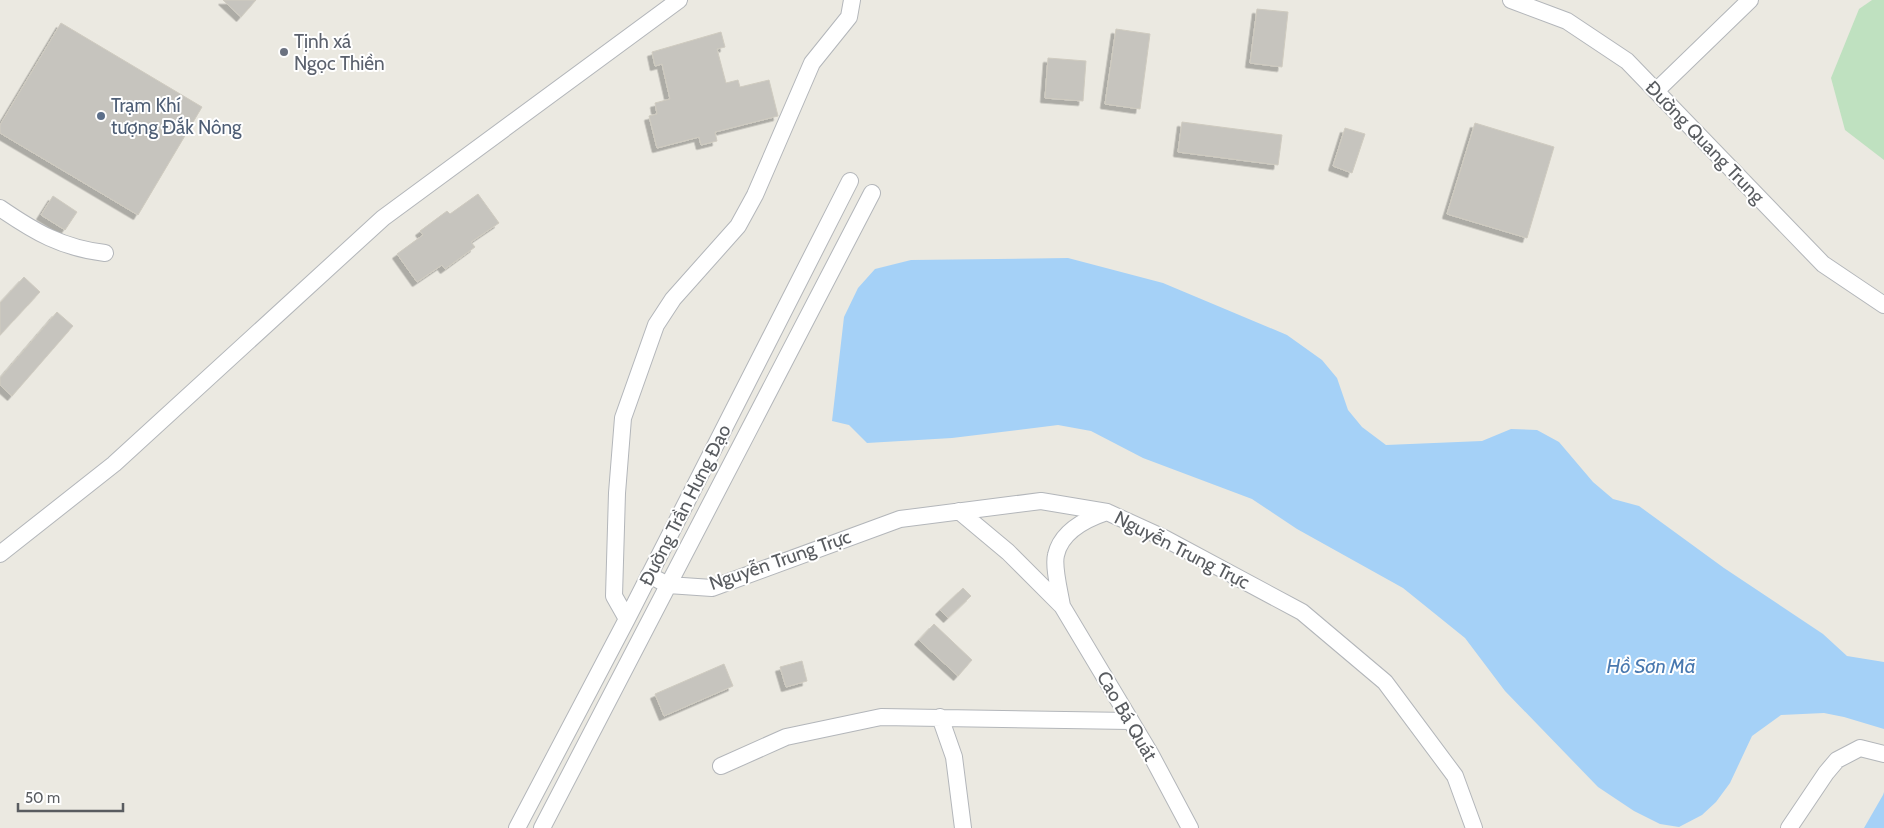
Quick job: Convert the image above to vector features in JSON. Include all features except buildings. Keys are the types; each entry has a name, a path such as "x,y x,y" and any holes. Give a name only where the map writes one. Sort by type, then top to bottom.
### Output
{"street":[{"path":"0,554 114,464 384,218 679,0"},
{"path":"627,619 614,596 617,493 623,418 656,325 673,299 738,226 755,195 812,63 849,16 852,0"},
{"name":"Đường Quang Trung","path":"1511,0 1567,22 1626,61 1823,264 1884,305"},
{"path":"1656,91 1750,0"},
{"name":"Đường Trần Hưng Đạo","path":"517,828 627,619 850,181"},
{"name":"Đường Trần Hưng Đạo","path":"542,828 872,193"},
{"path":"0,208 38,234 68,246 104,253"},
{"path":"773,332 794,343"},
{"name":"Nguyễn Trung Trực","path":"668,585 712,588 900,519 1041,501 1107,512 1164,538 1302,612 1385,682 1455,776 1474,828"},
{"name":"Cao Bá Quát","path":"959,512 1008,552 1062,606 1190,828"},
{"name":"Cao Bá Quát","path":"1062,606 1055,556 1064,536 1094,516 1107,512"},
{"path":"649,575 668,585"},
{"path":"721,766 786,737 881,717 940,716 1130,721"},
{"path":"940,716 954,757 963,828"},
{"path":"1789,828 1837,760 1860,748 1884,754"}],"green space":[{"path":"1872,0 1884,0 1884,160 1845,130 1831,78 1859,9"}],"water":[{"name":"Hồ Sơn Mã","path":"1068,258 1163,283 1287,335 1322,360 1337,378 1348,410 1362,427 1386,445 1482,441 1511,429 1537,430 1559,442 1593,482 1613,499 1639,506 1724,568 1823,634 1847,656 1884,662 1884,729 1824,713 1781,715 1752,736 1730,783 1716,802 1702,815 1679,827 1660,824 1634,811 1598,787 1505,691 1465,638 1403,588 1297,529 1252,499 1143,458 1091,431 1058,425 952,438 867,443 849,425 832,421 844,317 858,288 875,269 911,260"},
{"path":"1884,792 1884,828 1864,828 1883,795"}],"place":[{"name":"Tịnh xá Ngọc Thiền","path":"284,52"},
{"name":"Trạm Khí tượng Đắk Nông","path":"101,116"}]}
